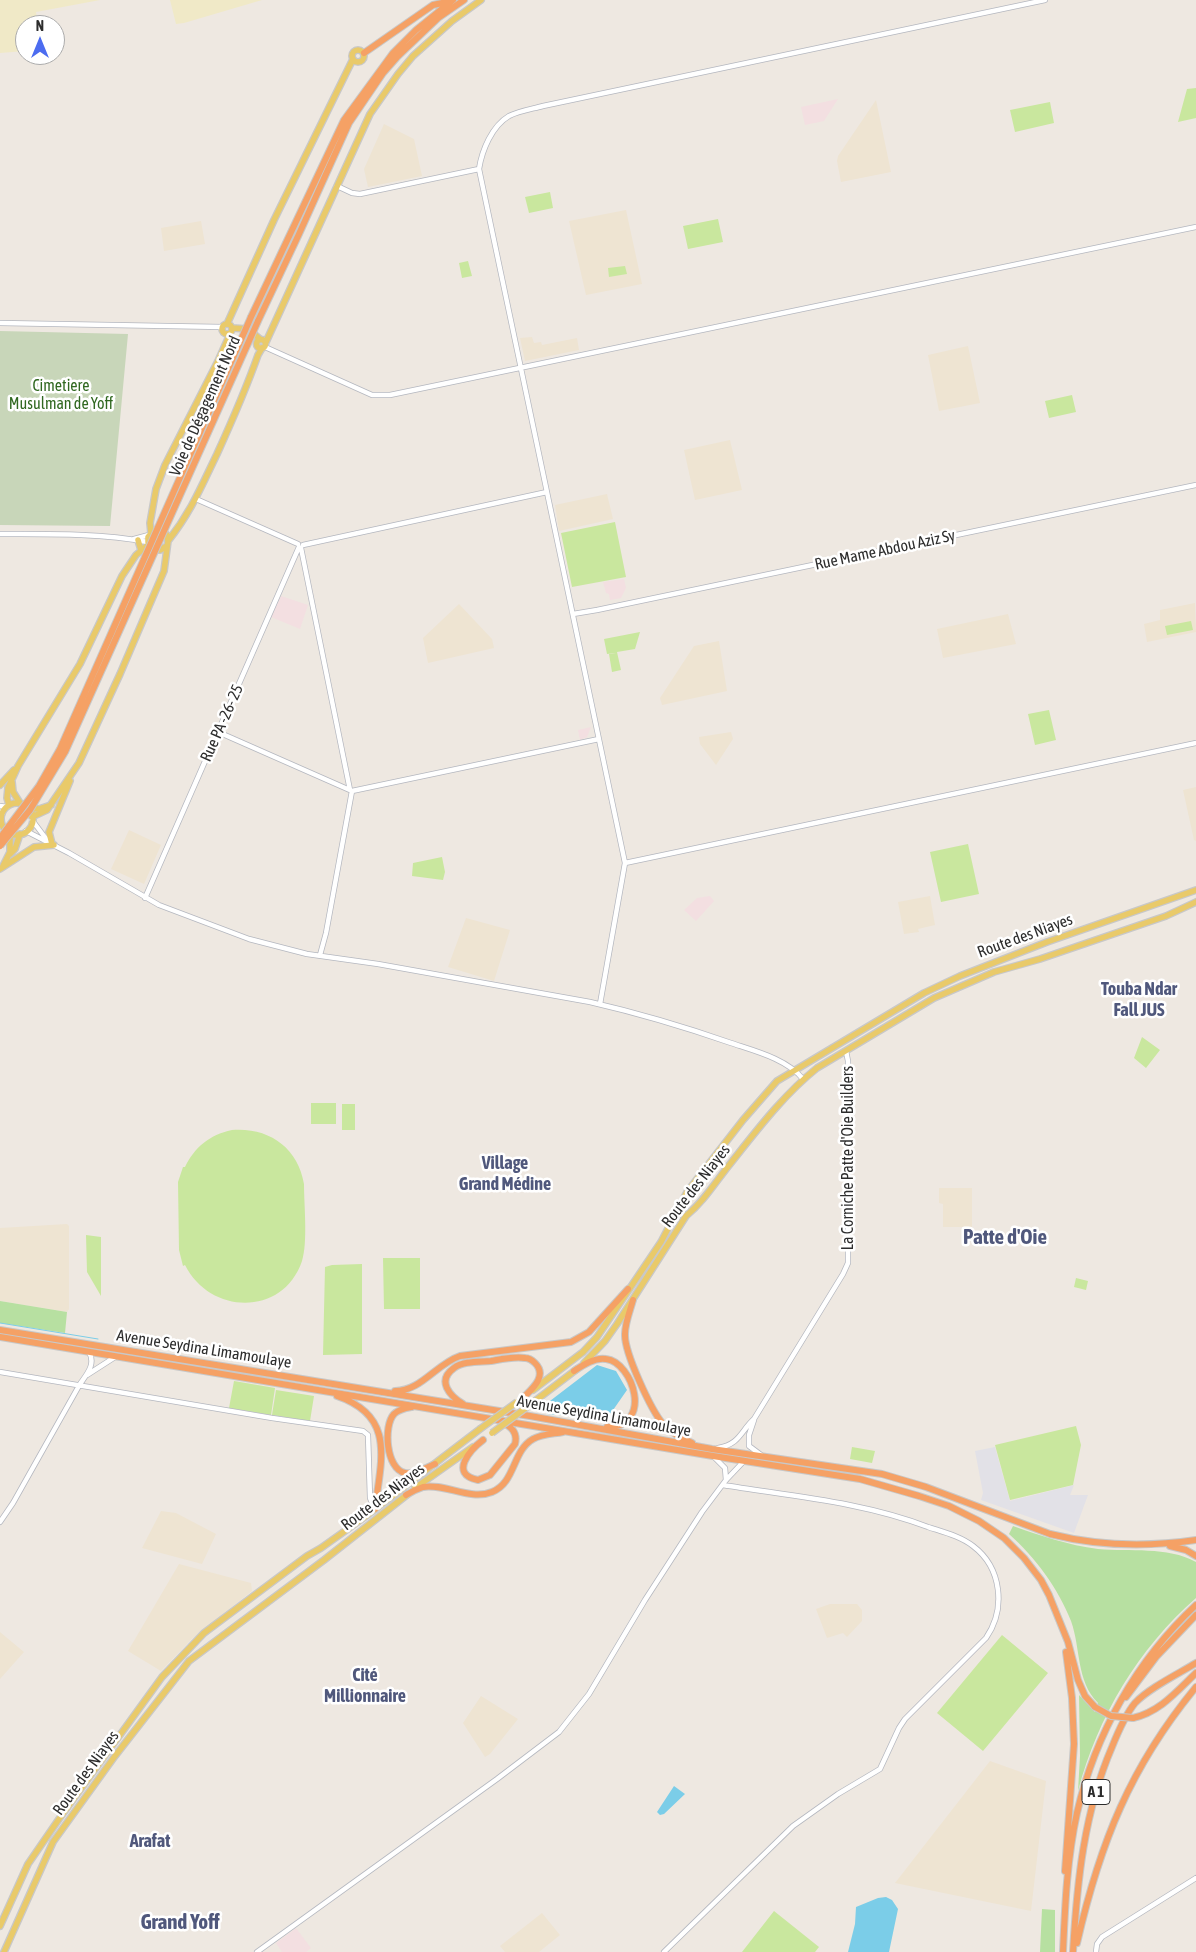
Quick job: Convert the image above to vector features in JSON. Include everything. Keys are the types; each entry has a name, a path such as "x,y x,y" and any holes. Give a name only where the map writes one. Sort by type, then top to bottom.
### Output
{"highway":[{"name":"Voie de Dégagement Nord","path":"0,838 40,786 60,750 344,120 393,53 421,25 452,0"},
{"path":"364,53 433,5 452,0"},
{"name":"Voie de Dégagement Nord","path":"0,846 30,810 65,752 255,319 349,123 398,56 438,18 464,0"},
{"path":"380,1391 402,1391 413,1387 446,1362 460,1356 571,1342 588,1332 628,1289"},
{"path":"633,1300 626,1327 625,1340 629,1355 641,1382 661,1422 677,1436 700,1447"},
{"name":"Avenue Seydina Limamoulaye","path":"0,1330 530,1416 712,1449 829,1465 899,1478 1050,1534 1069,1539 1114,1544 1196,1540"},
{"name":"Avenue Seydina Limamoulaye","path":"0,1337 870,1481 940,1503 974,1518 996,1532 1024,1558 1041,1580 1050,1595 1063,1628"},
{"path":"468,1407 452,1397 446,1388 447,1377 450,1372 463,1364 522,1357 530,1359 539,1369 540,1377 536,1384 520,1400"},
{"path":"574,1371 594,1361 608,1358 624,1371 635,1395 632,1415 623,1424 612,1427 587,1426"},
{"path":"319,1390 359,1406 366,1411 376,1424 380,1443 381,1479 376,1507"},
{"path":"418,1406 400,1410 391,1418 389,1427 390,1459 398,1470 408,1473 434,1464"},
{"path":"483,1440 468,1454 464,1465 466,1474 478,1480 490,1475 516,1441 514,1430 499,1420"},
{"path":"406,1495 427,1487 480,1494 493,1492 507,1480 522,1451 529,1442 539,1436 569,1431"},
{"path":"1144,1544 1177,1547 1196,1556"},
{"path":"1118,1708 1127,1687 1160,1642 1196,1605"},
{"name":"A 1","path":"1063,1952 1066,1899 1077,1814 1093,1762 1118,1708 1156,1656 1196,1615"},
{"path":"1063,1628 1080,1685 1095,1707 1110,1716 1133,1718 1159,1708 1196,1672"},
{"path":"1063,1628 1072,1698 1074,1734 1073,1778 1065,1850 1066,1899"},
{"name":"A 1","path":"1074,1952 1081,1863 1085,1839 1095,1796 1109,1753 1128,1713 1137,1701 1194,1664"},
{"name":"A 1","path":"1074,1952 1091,1883 1116,1814 1162,1731 1196,1687"}],"main road":[{"path":"2,868 11,843 10,833 2,826 1,815 7,793 18,766 80,664 122,576 136,555 141,550 167,543 196,500 235,413 261,343 270,334 370,114 398,74 430,40 467,9 481,0"},
{"path":"165,567 152,546 152,532 149,528 156,489 218,361 238,296 332,100 349,71 353,60 352,56 355,51 361,50 364,53 364,58 349,71"},
{"path":"353,60 360,62"},
{"path":"227,329 246,332 261,343"},
{"path":"152,532 166,533 180,526"},
{"path":"2,868 34,847 52,844 50,832 52,824 73,773 120,674 165,567 166,533"},
{"path":"135,540 141,550"},
{"path":"136,555 152,546"},
{"path":"0,785 18,766"},
{"path":"32,819 43,813 51,805 73,773"},
{"path":"12,780 12,792 20,803 28,808 51,805"},
{"path":"5,806 20,803"},
{"path":"8,855 15,849 23,832 30,826 32,819 28,808"},
{"path":"10,833 23,832"},
{"name":"Route des Niayes","path":"0,1926 28,1864 162,1677 204,1633 520,1400 591,1345 661,1242 687,1192 777,1080 924,993 960,976 1042,944 1196,890"},
{"name":"Route des Niayes","path":"4,1952 53,1842 115,1756 184,1667 196,1655 324,1560 406,1495 574,1371 605,1341 633,1300 681,1222 701,1203 768,1117 803,1078 934,998 953,989 994,972 1040,959 1166,916 1196,902"}],"street":[{"path":"600,1004 625,862 479,169 483,151 497,126 506,118 519,112 1045,0"},
{"path":"337,186 352,193 360,194 479,169"},
{"path":"261,343 377,395 390,395 1196,227"},
{"path":"0,323 227,329"},
{"name":"Rue Mame Abdou Aziz Sy","path":"573,614 1196,485"},
{"path":"196,500 300,546 547,492"},
{"path":"135,540 152,532"},
{"path":"0,534 135,540 152,546"},
{"path":"300,546 351,791 326,933 320,955"},
{"name":"Rue PA -26- 25","path":"145,898 300,546"},
{"path":"218,732 351,791 598,739"},
{"path":"625,862 1196,742"},
{"path":"32,819 52,844"},
{"path":"23,832 52,844 159,905 249,939 307,954 388,965 600,1004 685,1026 759,1053 794,1070 803,1078"},
{"name":"La Corniche Patte d'Oie Builders","path":"754,1419 848,1263 848,1080 846,1051"},
{"path":"0,1522 87,1375 92,1363 89,1352"},
{"path":"87,1375 116,1357"},
{"path":"0,1372 80,1384 247,1414 363,1431 368,1435 370,1498 376,1507"},
{"path":"712,1449 726,1446 736,1441 754,1419"},
{"path":"754,1419 748,1446 770,1458"},
{"path":"713,1456 725,1468 724,1482"},
{"path":"257,1952 497,1780 559,1732 589,1694 681,1544 724,1482 744,1461"},
{"path":"664,1952 788,1831 838,1794 880,1769 905,1719 982,1643 991,1632 998,1611 999,1594 992,1569 984,1558 964,1540 888,1513 724,1482"},
{"path":"1096,1952 1097,1944 1102,1937 1196,1878"}],"shaded area":[{"path":"838,99 824,121 805,125 801,107"},
{"path":"876,100 891,172 841,182 837,161 838,156"},
{"path":"384,124 414,139 422,176 368,187 364,169"},
{"path":"626,210 642,284 586,295 569,221"},
{"path":"201,221 205,244 164,251 161,228"},
{"path":"532,337 534,343 541,342 542,345 577,338 579,350 525,361 520,338"},
{"path":"968,346 980,403 939,411 928,355"},
{"path":"730,440 742,490 695,500 684,450"},
{"path":"607,494 613,519 559,531 555,505"},
{"path":"624,579 626,588 621,598 610,600 603,582"},
{"path":"281,596 308,605 300,629 271,617"},
{"path":"1195,603 1196,632 1147,642 1144,624 1160,620 1160,610"},
{"path":"459,604 492,639 494,648 428,663 423,638"},
{"path":"1008,614 1016,644 943,658 937,629"},
{"path":"719,641 727,691 662,705 660,698 694,646"},
{"path":"591,727 587,737 580,740 578,730"},
{"path":"731,732 733,739 716,765 700,744 699,737"},
{"path":"1196,787 1196,841 1194,840 1183,790"},
{"path":"129,830 161,845 144,884 111,869"},
{"path":"710,896 714,901 696,921 684,910 697,898"},
{"path":"930,896 935,925 918,929 919,932 904,934 898,902"},
{"path":"466,918 510,930 494,981 448,967"},
{"path":"939,1188 972,1188 972,1227 943,1227 943,1204 939,1203"},
{"path":"67,1224 69,1226 69,1309 67,1312 0,1301 0,1228"},
{"path":"995,1447 1010,1501 1074,1485 1070,1495 1088,1495 1074,1533 981,1500 983,1493 975,1451"},
{"path":"161,1511 176,1513 216,1534 202,1564 142,1548"},
{"path":"179,1564 251,1583 252,1591 192,1639 161,1671 128,1651"},
{"path":"830,1604 857,1604 862,1610 862,1621 847,1637 843,1633 827,1638 816,1609"},
{"path":"0,1632 24,1652 0,1679"},
{"path":"481,1696 518,1719 490,1754 485,1757 463,1723"},
{"path":"990,1761 1046,1781 1031,1911 895,1883"},
{"path":"542,1913 560,1935 539,1952 505,1952 500,1946"},
{"path":"296,1928 311,1948 306,1952 282,1952 276,1943"}],"green space":[{"path":"1196,88 1196,118 1178,122 1187,89"},
{"path":"1050,102 1054,123 1015,132 1010,110"},
{"path":"550,192 553,208 529,213 525,197"},
{"path":"718,219 723,242 688,249 683,226"},
{"path":"468,261 472,276 462,278 459,263"},
{"path":"625,266 627,274 609,277 608,268"},
{"name":"Cimetiere Musulman de Yoff","path":"0,331 128,334 110,526 0,525"},
{"path":"1072,395 1076,412 1049,418 1045,401"},
{"path":"615,522 626,577 572,587 561,533"},
{"path":"1191,621 1193,630 1167,635 1165,626"},
{"path":"640,632 635,649 617,652 621,670 612,672 609,654 616,653 607,654 604,639"},
{"path":"1049,710 1056,740 1035,745 1028,714"},
{"path":"968,844 979,894 941,902 930,852"},
{"path":"442,857 445,872 443,880 412,876 413,863"},
{"path":"1142,1037 1160,1050 1146,1068 1134,1058"},
{"path":"311,1103 336,1103 336,1124 311,1124"},
{"path":"342,1104 355,1104 355,1130 342,1130"},
{"path":"232,1130 258,1132 279,1142 295,1160 301,1171 304,1184 305,1234 302,1261 293,1279 279,1292 263,1300 246,1303 228,1300 211,1293 196,1281 185,1265 183,1266 179,1250 178,1182 183,1167 185,1167 193,1153 204,1143 216,1135"},
{"path":"86,1235 101,1237 101,1296 87,1272"},
{"path":"383,1258 420,1258 420,1309 384,1309"},
{"path":"362,1264 362,1354 323,1355 325,1267"},
{"path":"1076,1278 1088,1281 1086,1290 1074,1287"},
{"path":"0,1301 67,1312 65,1333 0,1323"},
{"path":"234,1381 275,1388 271,1415 229,1408"},
{"path":"276,1390 314,1396 310,1421 272,1415"},
{"path":"1076,1426 1081,1445 1073,1485 1010,1500 995,1445"},
{"path":"852,1447 875,1451 872,1463 850,1459"},
{"path":"1013,1526 1076,1545 1110,1550 1161,1552 1185,1557 1196,1562 1196,1598 1156,1639 1123,1685 1097,1736 1086,1763 1078,1791 1080,1756 1079,1695 1095,1712 1098,1703 1091,1694 1082,1675 1074,1632 1066,1609 1045,1574 1009,1534"},
{"path":"1002,1635 1048,1673 983,1751 937,1713"},
{"path":"1042,1909 1055,1910 1055,1952 1040,1952"},
{"path":"774,1911 819,1947 815,1952 742,1952"}],"sand":[{"path":"0,0 100,0 36,12 36,15 15,15 15,52 0,53"},
{"path":"170,0 262,0 176,24"}],"water":[{"path":"597,1365 616,1371 627,1390 611,1413 602,1418 547,1414 546,1404"},
{"path":"674,1786 685,1794 664,1814 660,1815 657,1812"},
{"path":"886,1897 892,1900 898,1909 889,1952 848,1952 855,1924 856,1907 878,1898"}],"waterway":[{"path":"0,1323 98,1339"}],"district":[{"name":"Touba Ndar Fall JUS","path":"1139,1000"},
{"name":"Village Grand Médine","path":"505,1173"},
{"name":"Patte d'Oie","path":"1005,1237"},
{"name":"Cité Millionnaire","path":"365,1685"},
{"name":"Arafat","path":"150,1841"},
{"name":"Grand Yoff","path":"180,1922"}]}
